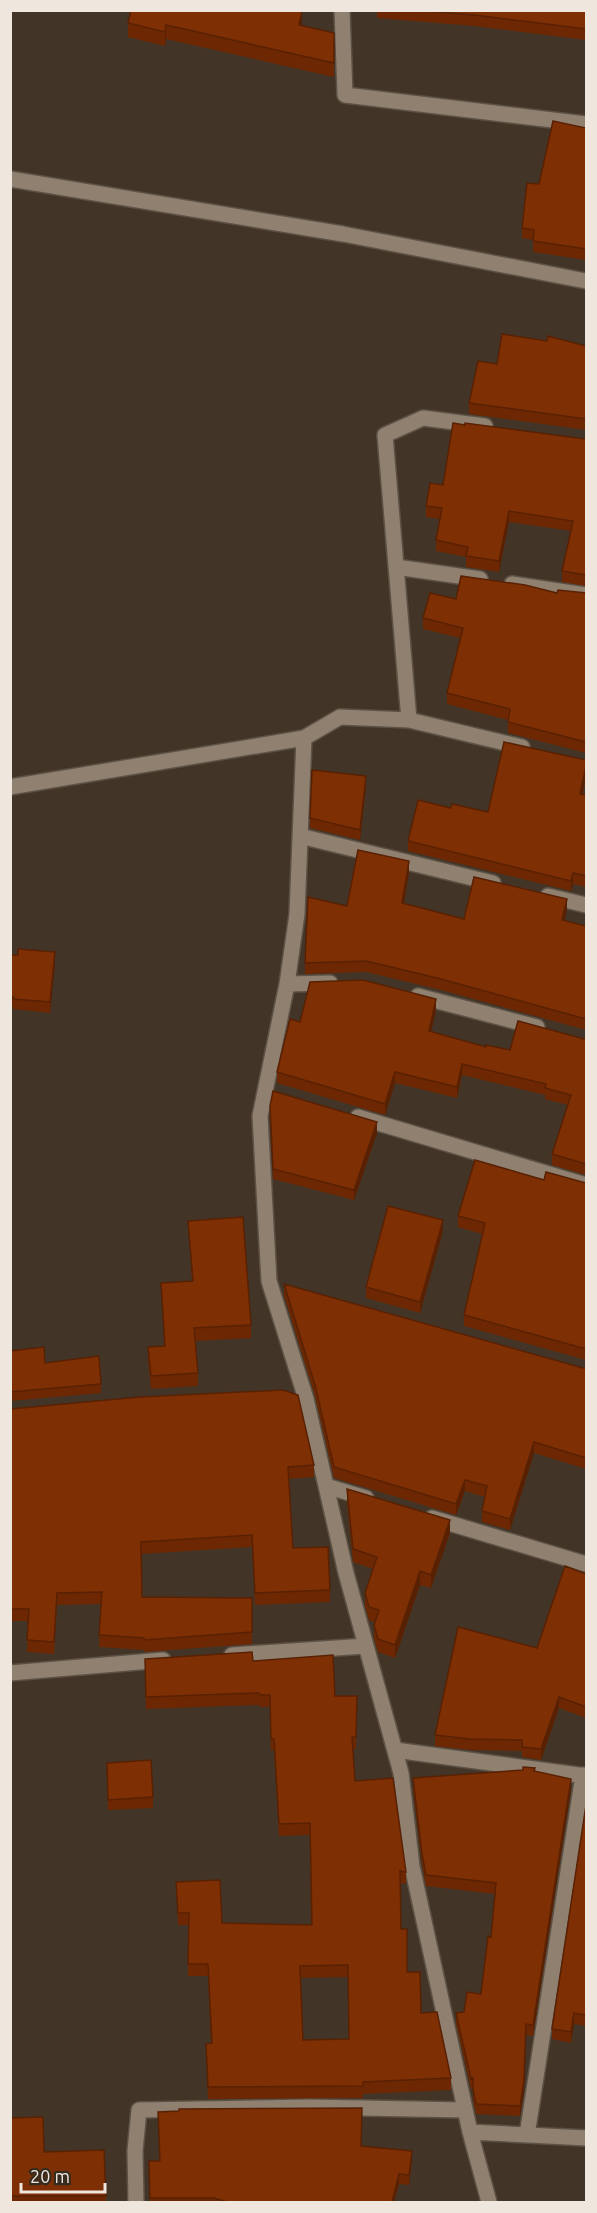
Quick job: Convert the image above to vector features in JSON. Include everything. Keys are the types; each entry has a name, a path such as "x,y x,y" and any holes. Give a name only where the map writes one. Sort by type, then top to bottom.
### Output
{"street":[{"path":"342,10 345,95 586,124"},
{"path":"10,179 333,232 586,281"},
{"path":"409,720 385,435 423,418 505,429"},
{"path":"396,567 586,595"},
{"path":"10,787 304,738 340,717 409,720 542,752"},
{"path":"304,738 297,914 272,1092 260,1116 275,1283 306,1399 346,1573 401,1773 412,1866 470,2132 489,2202"},
{"path":"300,836 506,886"},
{"path":"529,891 586,905"},
{"path":"287,984 342,982"},
{"path":"409,994 554,1032"},
{"path":"346,1114 586,1185"},
{"path":"284,1392 306,1399"},
{"path":"326,1486 383,1503"},
{"path":"417,1513 586,1564"},
{"path":"217,1656 366,1646"},
{"path":"10,1673 182,1658"},
{"path":"395,1750 585,1776 527,2135"},
{"path":"136,2202 135,2151 139,2110 309,2107 465,2110"},
{"path":"470,2132 586,2138"}],"building":[{"path":"131,10 294,10 302,12 299,25 334,33 334,63 166,25 165,32 128,23"},
{"path":"415,10 586,10 586,29 474,15"},
{"path":"553,121 586,128 586,249 533,241 534,230 522,228 527,183 539,184"},
{"path":"502,334 547,341 548,336 586,346 586,419 469,403 478,361 497,364"},
{"path":"453,423 586,438 586,575 562,571 573,521 509,511 499,561 466,556 468,547 436,540 442,508 426,506 430,483 443,485"},
{"path":"461,576 525,585 557,593 558,590 586,593 586,742 508,722 510,709 447,693 463,628 423,618 430,593 456,599"},
{"path":"504,742 586,760 580,794 586,795 586,876 573,873 571,881 408,841 418,800 451,808 452,804 488,812"},
{"path":"312,770 366,776 360,830 310,818"},
{"path":"358,850 409,861 402,903 464,919 474,877 567,899 562,920 586,926 586,1019 366,961 305,963 308,897 347,906"},
{"path":"18,949 55,952 50,1002 13,999 14,997 10,996 10,955 18,955"},
{"path":"363,980 436,999 429,1031 486,1047 486,1045 510,1050 518,1021 586,1038 586,1164 552,1154 571,1095 545,1088 546,1084 462,1064 457,1087 395,1072 385,1104 277,1072 290,1019 300,1022 310,982"},
{"path":"273,1091 377,1122 354,1190 273,1169 270,1106"},
{"path":"475,1160 544,1180 546,1172 586,1183 586,1349 464,1315 485,1223 458,1216"},
{"path":"388,1206 443,1220 420,1302 366,1287"},
{"path":"243,1217 251,1325 194,1328 198,1373 151,1376 148,1347 165,1346 161,1283 193,1281 188,1221"},
{"path":"284,1284 586,1368 586,1458 534,1442 510,1519 482,1511 487,1486 465,1480 456,1504 334,1467 315,1385"},
{"path":"44,1347 45,1363 99,1356 101,1384 10,1392 10,1351"},
{"path":"283,1390 298,1395 314,1465 288,1467 293,1548 328,1547 330,1590 255,1593 252,1535 141,1542 142,1597 252,1598 252,1632 144,1640 144,1638 99,1635 102,1592 57,1593 54,1642 27,1640 29,1609 10,1609 10,1409 140,1397"},
{"path":"347,1489 450,1520 431,1575 420,1571 395,1645 378,1639 374,1625 379,1610 369,1607 365,1593 377,1557 353,1549"},
{"path":"565,1566 586,1574 586,1707 559,1697 541,1749 522,1747 522,1740 470,1739 435,1735 458,1627 537,1648"},
{"path":"252,1652 253,1661 333,1655 335,1696 357,1696 356,1737 352,1737 355,1781 393,1778 406,1872 400,1871 401,1929 407,1929 407,1972 420,1972 421,2013 437,2012 451,2078 363,2082 363,2086 208,2087 206,2044 212,2043 208,1964 188,1964 189,1913 178,1913 176,1882 220,1880 222,1923 312,1925 310,1823 279,1824 274,1739 271,1739 270,1695 259,1693 146,1697 145,1659","holes":["348,1965 349,2039 303,2040 300,1966"]},
{"path":"151,1760 153,1797 108,1800 107,1763"},
{"path":"523,1767 535,1768 534,1771 571,1779 533,2025 526,2024 524,2080 520,2106 476,2104 473,2078 471,2079 456,2013 464,2012 467,1992 481,1994 488,1936 491,1937 496,1883 426,1875 413,1778 523,1770"},
{"path":"586,1805 586,2015 574,2013 571,2032 552,2029"},
{"path":"362,2108 361,2146 412,2151 409,2175 399,2174 392,2202 227,2202 214,2198 150,2198 149,2161 160,2161 158,2112 179,2111 179,2109"},
{"path":"43,2117 44,2152 104,2150 106,2196 10,2196 10,2118"}]}
